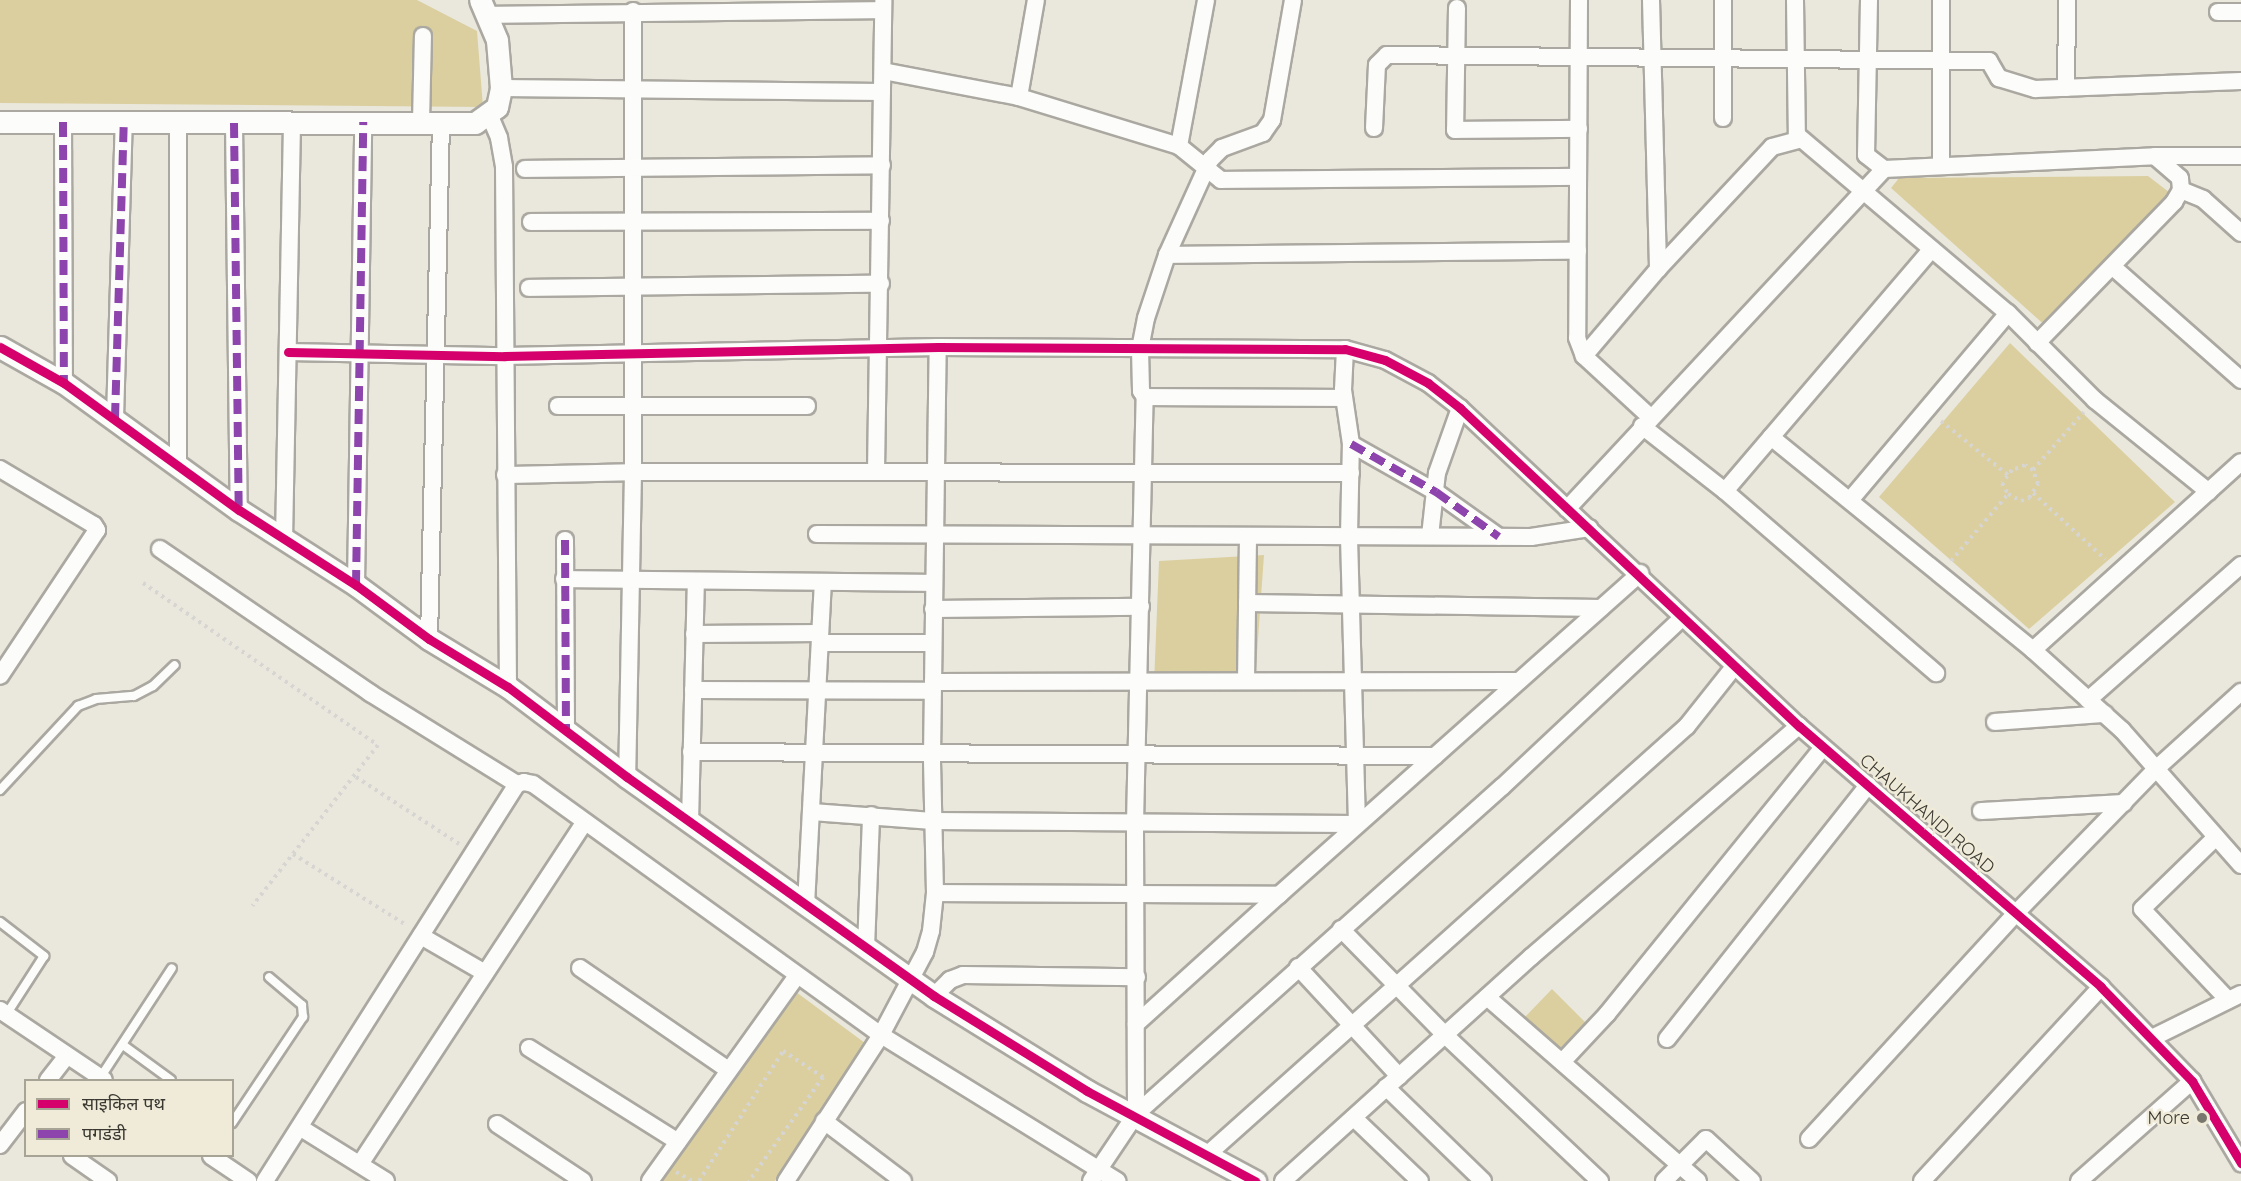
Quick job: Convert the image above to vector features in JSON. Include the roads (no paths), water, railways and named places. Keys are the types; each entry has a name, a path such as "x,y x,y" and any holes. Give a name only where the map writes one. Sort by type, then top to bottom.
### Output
{"street":[{"path":"1019,97 1036,0"},
{"path":"1179,146 1206,0"},
{"path":"1136,1114 1138,897 1135,823 1145,397 1140,385 1140,349 1151,300 1167,255 1206,169 1222,148 1263,133 1269,126 1293,0"},
{"path":"1579,0 1577,338 1584,356 1646,422 1936,673"},
{"path":"1652,0 1651,59 1658,269"},
{"path":"1723,0 1723,118"},
{"path":"1795,0 1794,59 1797,135 2008,314 2095,400 2209,492"},
{"path":"1869,0 1866,156 1884,169 2155,156 2241,156"},
{"path":"1941,0 1939,60 1941,166"},
{"path":"2066,88 2067,0"},
{"path":"0,122 475,123 497,107 501,88 496,40 483,7 633,11 793,3 883,5 881,284 876,471"},
{"path":"1457,8 1455,130 1579,129"},
{"path":"627,777 633,472 631,222 633,11"},
{"path":"2217,12 2241,12"},
{"path":"423,36 431,122 434,355 429,639"},
{"path":"1374,128 1380,60 1387,55 1989,61 1999,78 2035,89 2241,81"},
{"path":"883,71 1019,97 1179,146 1221,180 1578,177"},
{"path":"501,88 882,92"},
{"path":"489,114 499,138 504,167 508,687"},
{"path":"63,122 64,383"},
{"path":"115,418 124,122"},
{"path":"356,585 363,122"},
{"path":"178,123 178,464"},
{"path":"234,123 239,510"},
{"path":"284,540 292,123"},
{"path":"1584,356 1658,269 1772,147 1801,139"},
{"path":"2037,343 2175,202 2181,190 2180,177 2155,156"},
{"path":"525,169 882,165"},
{"path":"1567,509 1884,169"},
{"path":"2181,190 2203,199 2241,233"},
{"path":"531,222 881,221"},
{"path":"1725,491 1932,249"},
{"path":"1167,255 1578,252"},
{"path":"2113,267 2241,380"},
{"path":"530,288 881,284"},
{"path":"1851,499 2008,314"},
{"path":"786,1181 881,1035 925,952 935,893 932,687 934,471 938,346"},
{"name":"CHAUKHANDI ROAD","path":"288,352 504,356 631,351 938,346 1345,349 1385,360 1428,383 1460,408 1567,509 1640,573 1681,619 1799,726 2101,987 2154,1037 2192,1081 2241,1163"},
{"path":"0,347 64,383 239,510 356,585 429,639 508,687 627,777 934,996 1086,1091 1136,1114 1255,1181"},
{"path":"1345,349 1344,398 1351,444 1349,536 1357,824"},
{"path":"1145,397 1344,398"},
{"path":"558,406 632,404 807,406"},
{"path":"1430,536 1437,473 1460,408"},
{"path":"1771,437 1941,573 2105,714 2158,767 2241,865"},
{"path":"1351,444 1436,492 1499,537"},
{"path":"2033,650 2241,462"},
{"path":"0,469 94,525 97,530 0,675"},
{"path":"505,475 876,471 1351,473"},
{"path":"817,534 1499,537 1555,536 1589,528"},
{"path":"1246,681 1248,536"},
{"path":"565,540 566,731"},
{"path":"160,549 370,693 517,784 533,784 881,1035 1095,1175 1117,1181"},
{"path":"2088,700 2241,566"},
{"path":"1136,1024 1640,573"},
{"path":"564,579 933,583"},
{"path":"690,822 696,581"},
{"path":"806,905 816,754 823,582"},
{"path":"1247,603 1601,608"},
{"path":"933,609 1141,608"},
{"path":"1095,1175 1136,1114 1502,787 1681,619"},
{"path":"694,634 933,643"},
{"path":"1208,1155 1687,726 1734,667"},
{"path":"693,690 1138,682 1519,681"},
{"path":"1809,1139 2016,913 2158,767 2238,701"},
{"path":"1995,722 2105,714"},
{"path":"1283,1181 1487,997 1799,726"},
{"path":"1562,1062 1607,1014 1823,747"},
{"path":"691,752 932,756 1137,754 1435,756"},
{"path":"265,1181 301,1128 517,784"},
{"path":"1667,1039 1868,786"},
{"path":"1981,811 2124,802"},
{"path":"812,812 933,821 1357,824"},
{"path":"866,948 871,815"},
{"path":"360,1164 584,823"},
{"path":"2154,1037 2235,997 2142,909 2216,837"},
{"path":"935,893 1138,897 1279,895"},
{"path":"1341,929 1445,1035 1600,1181"},
{"path":"421,936 485,973"},
{"path":"580,968 727,1069"},
{"path":"1298,968 1399,1076"},
{"path":"934,996 950,980 973,974 1137,977"},
{"path":"650,1181 727,1069 797,976"},
{"path":"1923,1181 2101,987"},
{"path":"1487,997 1698,1181"},
{"path":"2,1016 102,1079"},
{"path":"529,1048 678,1142"},
{"path":"49,1079 66,1057"},
{"path":"2079,1181 2192,1081"},
{"path":"1386,1087 1483,1181"},
{"path":"0,1145 24,1117"},
{"path":"1354,1118 1420,1181"},
{"path":"824,1121 903,1181"},
{"path":"497,1124 583,1181"},
{"path":"301,1128 386,1181"},
{"path":"1664,1181 1699,1144 1709,1139 1752,1181"},
{"path":"75,1157 108,1181"},
{"path":"212,1157 248,1181"}],"lane":[{"path":"0,790 78,706 96,699 134,696 153,686 175,665"},
{"path":"0,922 44,956 2,1016"},
{"path":"102,1079 172,968"},
{"path":"234,1120 303,1017 302,1005 269,977"},
{"path":"123,1045 170,1079"}],"place":[{"name":"More","path":"2202,1118"}]}
